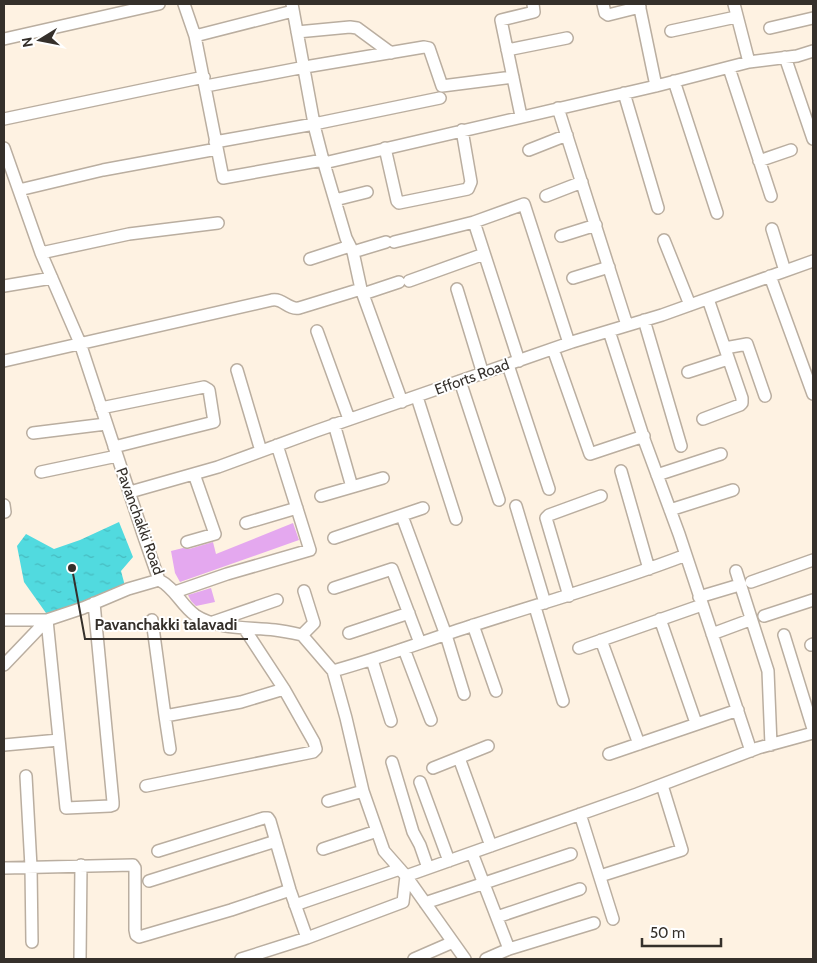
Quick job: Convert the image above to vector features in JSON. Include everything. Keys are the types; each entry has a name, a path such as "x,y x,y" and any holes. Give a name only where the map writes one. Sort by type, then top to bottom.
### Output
{"street":[{"path":"4,39 158,4"},
{"path":"184,4 195,36 223,178 385,148 656,86 748,62 813,52"},
{"path":"521,116 501,20 534,12 533,4"},
{"path":"603,4 605,13 608,15 639,5 656,86"},
{"path":"734,4 748,62"},
{"path":"195,36 293,7 314,124 323,161 351,249 362,292 402,402"},
{"path":"671,31 736,18"},
{"path":"770,28 813,18"},
{"path":"297,32 357,28 390,53"},
{"path":"507,50 567,38"},
{"path":"4,119 205,82 424,47 430,48 442,86 513,77"},
{"path":"785,57 813,140"},
{"path":"729,68 771,196"},
{"path":"674,81 718,213"},
{"path":"624,93 658,208"},
{"path":"19,190 103,170 440,98"},
{"path":"558,108 627,325"},
{"path":"385,148 399,203 468,189 471,182 462,130"},
{"path":"529,150 567,135"},
{"name":"Pavanchakki Road","path":"4,148 41,253 80,343 160,580 175,592 183,605 211,623 276,630 302,635"},
{"path":"759,161 791,150"},
{"path":"546,196 582,182"},
{"path":"335,200 367,192"},
{"path":"310,259 474,222 524,204 569,343"},
{"path":"474,222 519,360"},
{"path":"41,253 130,234 218,223"},
{"path":"561,236 596,225"},
{"path":"772,229 785,271"},
{"path":"664,240 690,305"},
{"path":"4,361 276,299 292,308 299,308 404,282 484,254"},
{"name":"Efforts Road","path":"130,492 194,474 519,360 708,299 813,261"},
{"path":"573,278 609,267"},
{"path":"770,276 810,375 813,394"},
{"path":"4,286 52,278"},
{"path":"457,289 483,374"},
{"path":"704,419 742,403 742,398 708,299"},
{"path":"644,320 681,446"},
{"path":"317,331 349,419"},
{"path":"609,331 751,751"},
{"path":"688,372 748,344 765,396"},
{"path":"553,349 590,454 644,436"},
{"path":"508,365 549,489"},
{"path":"237,370 261,451"},
{"path":"460,382 499,500"},
{"path":"41,472 214,422 209,390 204,387 101,408"},
{"path":"416,397 456,519"},
{"path":"33,433 106,424"},
{"path":"334,424 352,487"},
{"path":"175,592 310,550 277,445"},
{"path":"657,475 721,454"},
{"path":"621,471 649,569"},
{"path":"187,542 215,534 194,474"},
{"path":"321,496 384,478"},
{"path":"670,510 733,490"},
{"path":"569,596 546,518 549,515 601,496"},
{"path":"516,506 563,701"},
{"path":"246,523 297,508"},
{"path":"334,538 423,508"},
{"path":"402,516 446,635 464,694"},
{"path":"333,671 569,596 686,555"},
{"path":"752,582 813,560"},
{"path":"334,588 392,569 420,643"},
{"path":"736,571 768,671 771,745"},
{"path":"4,620 47,620 128,589 160,580"},
{"path":"579,648 660,619 736,586"},
{"path":"304,590 314,623 302,635 333,671 363,790 384,851 403,872 465,959"},
{"path":"211,623 277,600"},
{"path":"764,616 813,600"},
{"path":"47,620 66,808 113,805 94,603"},
{"path":"349,632 409,613"},
{"path":"660,619 696,723"},
{"path":"4,665 9,653 47,620"},
{"path":"152,620 170,749"},
{"path":"712,634 747,621"},
{"path":"473,625 496,691"},
{"path":"146,786 313,752 316,749 314,742 284,690 244,628"},
{"path":"784,635 813,729"},
{"path":"601,640 639,744"},
{"path":"404,648 431,720"},
{"path":"372,660 391,721"},
{"path":"165,716 241,702 284,690"},
{"path":"609,754 738,710"},
{"path":"295,906 403,872 428,868 662,785 751,751 813,734"},
{"path":"4,745 59,740"},
{"path":"433,768 488,746"},
{"path":"459,758 491,846"},
{"path":"392,762 413,832 428,868"},
{"path":"26,776 31,867 32,942"},
{"path":"420,782 449,861"},
{"path":"600,876 682,850 662,785"},
{"path":"328,801 363,790"},
{"path":"580,814 613,919"},
{"path":"158,851 268,818 295,906 307,938"},
{"path":"323,849 377,831"},
{"path":"149,881 276,841"},
{"path":"472,853 509,949"},
{"path":"425,903 571,854"},
{"path":"80,959 81,865"},
{"path":"4,868 133,865 135,868 135,930 139,938 290,890"},
{"path":"241,959 307,938 403,902 403,872"},
{"path":"497,917 580,888"},
{"path":"486,959 509,949 594,923"},
{"path":"414,959 453,942"}],"water":[{"path":"119,522 133,557 121,571 125,586 67,609 46,613 24,582 17,546 26,534 54,549 80,540"}],"building":[{"path":"293,523 299,540 180,582 175,573 171,551 183,548 189,549 213,542 216,554"},
{"path":"211,588 215,602 196,606 188,595"}],"place":[{"name":"Pavanchakki talavadi","path":"72,568"}]}
